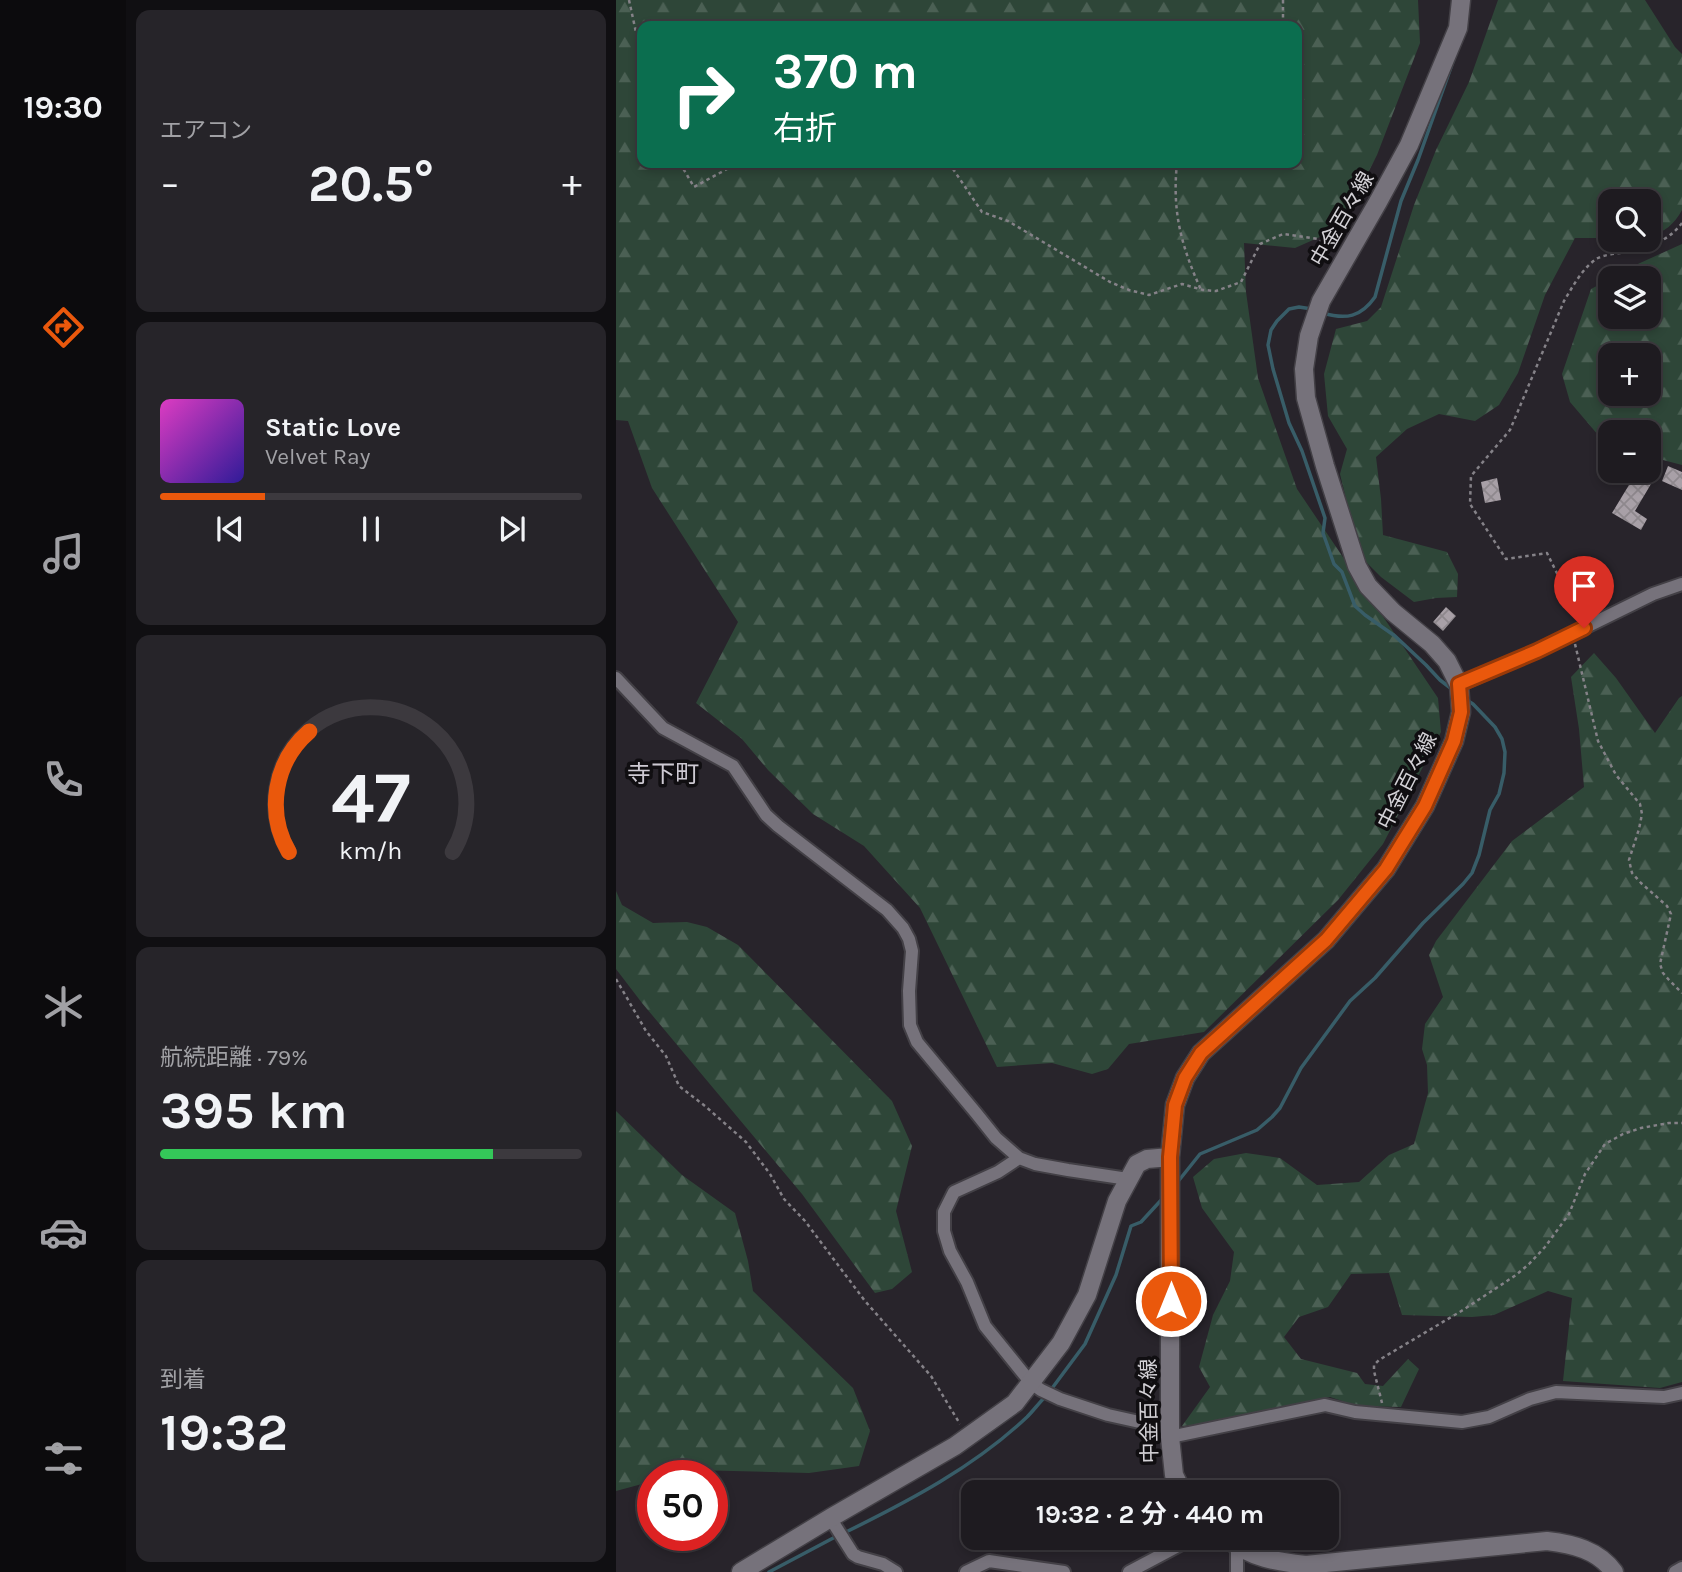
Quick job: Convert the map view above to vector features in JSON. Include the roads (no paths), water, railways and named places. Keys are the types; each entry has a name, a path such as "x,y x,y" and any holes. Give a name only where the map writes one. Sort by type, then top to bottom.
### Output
{"main road":[{"name":"中金百々線","path":"1176,1480 1170,1433 1170,1164 1175,1105 1185,1078 1201,1053 1326,940 1386,869 1425,806 1454,741 1461,712 1459,684 1447,661 1368,586 1357,566 1306,398 1304,369 1309,336 1321,301 1409,145 1458,28 1461,0"},
{"path":"741,1572 833,1521 968,1438 1036,1387 1087,1295 1117,1201 1137,1164 1147,1159 1170,1164"},
{"path":"1247,1550 1274,1562 1306,1565 1547,1541 1568,1544 1593,1553 1614,1572"}],"street":[{"path":"1459,684 1570,635 1653,594 1682,584"},
{"path":"616,678 663,728 733,766 765,815 887,910 903,928 912,951 910,1025 917,1042 996,1139 1019,1158 1035,1164 1128,1179"},
{"path":"1019,1158 998,1172 954,1192 944,1212 944,1231 950,1251 967,1282 985,1326 1036,1387 1060,1399 1170,1433 1325,1405 1355,1412 1462,1422 1489,1417 1530,1399 1556,1392 1664,1397 1682,1394"},
{"path":"833,1521 853,1554 883,1563 896,1572"},
{"path":"1129,1572 1170,1550"},
{"path":"1233,1550 1237,1572"},
{"path":"966,1572 989,1561 1064,1572"},
{"path":"1675,1572 1682,1568"}],"waterway":[{"path":"1323,313 1352,315 1364,309 1375,297 1401,201 1455,56"},
{"path":"1312,309 1289,309 1271,330 1268,345 1289,423 1302,451 1325,518 1323,533 1334,564 1342,572 1355,606 1395,636 1453,690"},
{"path":"1176,1184 1200,1154 1257,1130 1272,1117 1280,1108 1301,1068 1350,1001 1375,978 1472,873 1490,810 1499,794 1505,752 1495,727 1465,699"},
{"path":"1050,1391 1085,1344 1116,1275 1131,1226 1141,1222 1164,1197"},
{"path":"844,1533 963,1467 1007,1435 1045,1397"},
{"path":"769,1572 837,1536"}],"district":[{"name":"寺下町","path":"663,774"}]}
